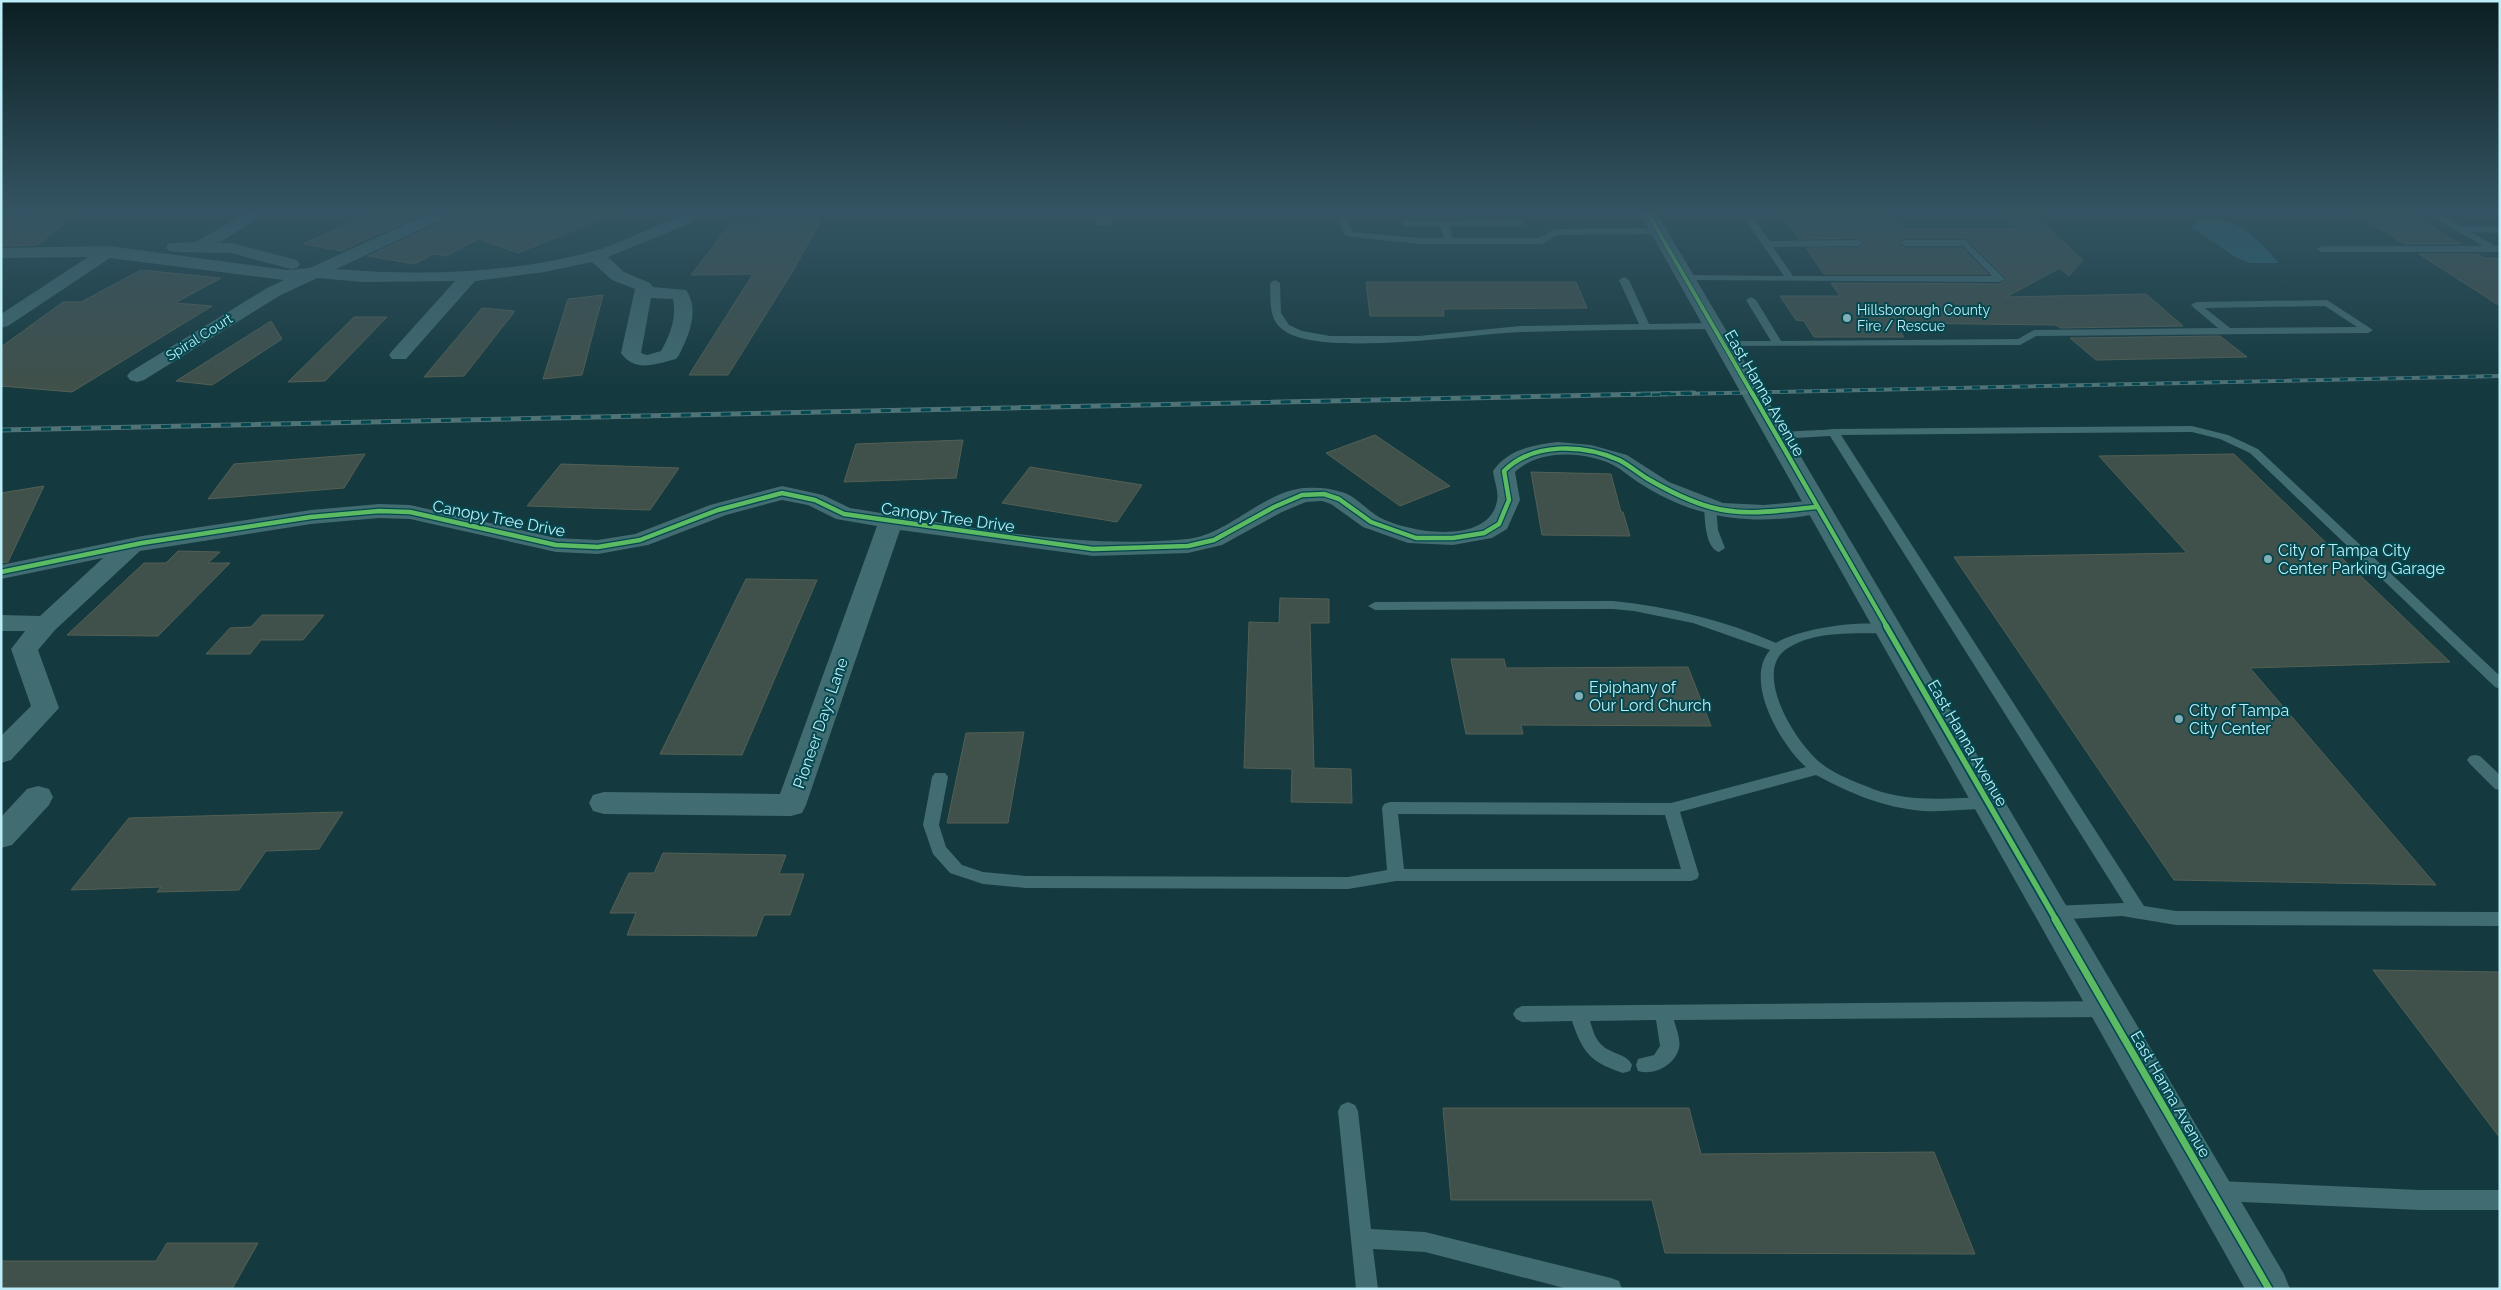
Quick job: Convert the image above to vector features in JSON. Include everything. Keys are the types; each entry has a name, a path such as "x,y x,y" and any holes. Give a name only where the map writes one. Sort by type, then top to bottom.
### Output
{"street":[{"path":"1,322 79,270"},
{"path":"249,270 287,275 315,273 363,277 470,276 518,270"},
{"path":"307,270 315,273"},
{"name":"Spiral Court","path":"137,376 273,292 321,270"},
{"path":"612,270 618,276 644,287 643,292 631,353 640,360 660,359 669,355 681,332 683,299 680,294 643,292"},
{"name":"East Hanna Avenue","path":"1680,270 2269,1289"},
{"path":"399,355 470,276"},
{"name":"Canopy Tree Drive","path":"1,572 131,545 311,517 378,511 410,512 556,544 598,547 640,540 718,510 749,500 782,493 815,500 844,514 1071,547 1102,549 1188,546 1214,540 1274,507 1302,495 1324,494 1339,499 1371,522 1416,538 1453,538 1484,533 1499,524 1509,500 1504,471 1510,463 1538,450 1572,450 1618,460 1648,479 1710,507 1747,511 1817,507"},
{"name":"Pioneer Days Lane","path":"604,803 791,805 891,521"},
{"path":"1,753 45,708 24,649 46,624 131,545"},
{"path":"1,623 46,624"},
{"path":"1,837 38,797"}],"lane":[{"path":"1785,270 1790,278"},
{"path":"1685,278 2000,278 1992,270"},
{"path":"1624,280 1645,327"},
{"path":"1275,283 1276,312 1285,327 1299,334 1330,339 1419,339 1520,329 1645,327 1778,344 2020,342 2034,333 2368,330 2327,303 2196,305 2226,330"},
{"path":"1751,300 1778,344"},
{"path":"1776,436 1833,432 2192,429 2217,433 2239,442 2254,451 2500,684"},
{"path":"1833,432 2139,912"},
{"path":"1710,507 1712,530 1719,548"},
{"path":"1375,606 1613,605 1646,607 1750,636 1776,648"},
{"path":"1888,630 1814,634 1789,640 1776,648 1769,659 1765,673 1768,693 1784,732 1797,752 1845,785 1886,799 1922,805 1989,804"},
{"path":"2475,760 2500,785"},
{"path":"1396,875 1390,808 1671,809 1818,768"},
{"path":"940,777 931,825 939,850 956,868 983,878 1026,882 1348,883 1396,875 1690,875 1671,809"},
{"path":"2052,912 2122,909 2176,918 2500,919"},
{"path":"1522,1014 2108,1009"},
{"path":"1645,1065 1660,1061 1670,1047 1664,1013"},
{"path":"1579,1014 1590,1047 1602,1058 1623,1065"},
{"path":"1348,1111 1367,1289"},
{"path":"2212,1191 2420,1200 2500,1200"},
{"path":"1362,1238 1425,1242 1611,1289"}],"building":[{"path":"141,270 221,278 175,303 212,306 72,392 1,386 1,347 63,302 81,302"},
{"path":"695,270 793,270 728,375 689,375 753,274 691,275"},
{"path":"1821,270 1984,270 1988,274 1824,274"},
{"path":"1998,270 2056,270 2006,297 2146,294 2183,326 2060,328 2056,325 1894,323 1904,337 1814,337 1804,321 1796,320 1780,296 1840,296 1831,283 2000,284 2007,279"},
{"path":"2062,270 2074,270 2069,276"},
{"path":"2444,270 2500,270 2500,306"},
{"path":"1366,282 1576,282 1587,308 1443,309 1444,316 1370,316"},
{"path":"603,295 582,375 543,379 568,299"},
{"path":"482,308 515,311 464,376 424,377"},
{"path":"354,317 387,317 325,381 288,382"},
{"path":"271,321 282,339 212,385 176,381"},
{"path":"2220,336 2247,357 2096,360 2070,338"},
{"path":"1375,435 1450,486 1400,506 1326,453"},
{"path":"963,440 956,478 844,482 856,444"},
{"path":"365,454 344,488 208,499 234,464"},
{"name":"City of Tampa City Center","path":"2234,454 2450,662 2250,668 2436,885 2174,880 1954,557 2187,553 2099,456"},
{"path":"561,464 679,468 650,510 527,506"},
{"path":"1030,467 1142,485 1117,522 1002,503"},
{"path":"1531,472 1611,474 1621,512 1623,512 1630,536 1542,535"},
{"path":"44,486 8,562 1,563 1,493"},
{"path":"178,551 220,552 208,563 230,563 158,636 67,635 144,563 166,563"},
{"path":"746,579 817,580 742,755 660,754"},
{"path":"1280,598 1329,599 1329,623 1310,623 1314,768 1351,769 1352,803 1291,802 1292,769 1244,768 1249,622 1279,623"},
{"path":"262,615 324,615 303,640 261,640 250,654 206,654 230,628 251,627"},
{"name":"Epiphany of Our Lord Church","path":"1451,659 1504,659 1506,668 1688,667 1711,726 1521,725 1523,734 1466,734"},
{"path":"1024,732 1008,823 947,823 966,733"},
{"path":"343,812 319,849 266,851 239,890 157,892 161,887 71,890 129,818"},
{"path":"663,853 786,855 779,874 804,874 790,915 764,915 756,936 627,935 636,913 610,913 629,873 654,873"},
{"path":"2373,970 2500,972 2500,1138"},
{"path":"1443,1108 1689,1108 1701,1154 1934,1152 1975,1254 1665,1253 1652,1200 1451,1200"},
{"path":"167,1243 258,1243 232,1289 1,1289 1,1261 156,1261"}],"railway":[{"path":"1636,395 2500,376"},
{"path":"1,430 1694,393"}],"cycle path":[{"path":"1681,270 2269,1289"},
{"path":"1,572 142,543 311,517 379,511 410,512 556,545 598,547 640,540 718,510 782,493 815,500 844,514 953,531 1093,549 1188,546 1214,540 1274,507 1302,495 1324,494 1339,499 1371,522 1416,538 1453,538 1484,533 1499,524 1509,500 1504,471 1514,461 1527,454 1542,450 1558,449 1606,455 1619,460 1648,479 1687,498 1703,505 1723,510 1764,512 1817,507"}],"place":[{"name":"Hillsborough County Fire / Rescue","path":"1847,318"},
{"name":"City of Tampa City Center Parking Garage","path":"2268,559"},
{"name":"Epiphany of Our Lord Church","path":"1579,696"},
{"name":"City of Tampa City Center","path":"2179,719"}]}
